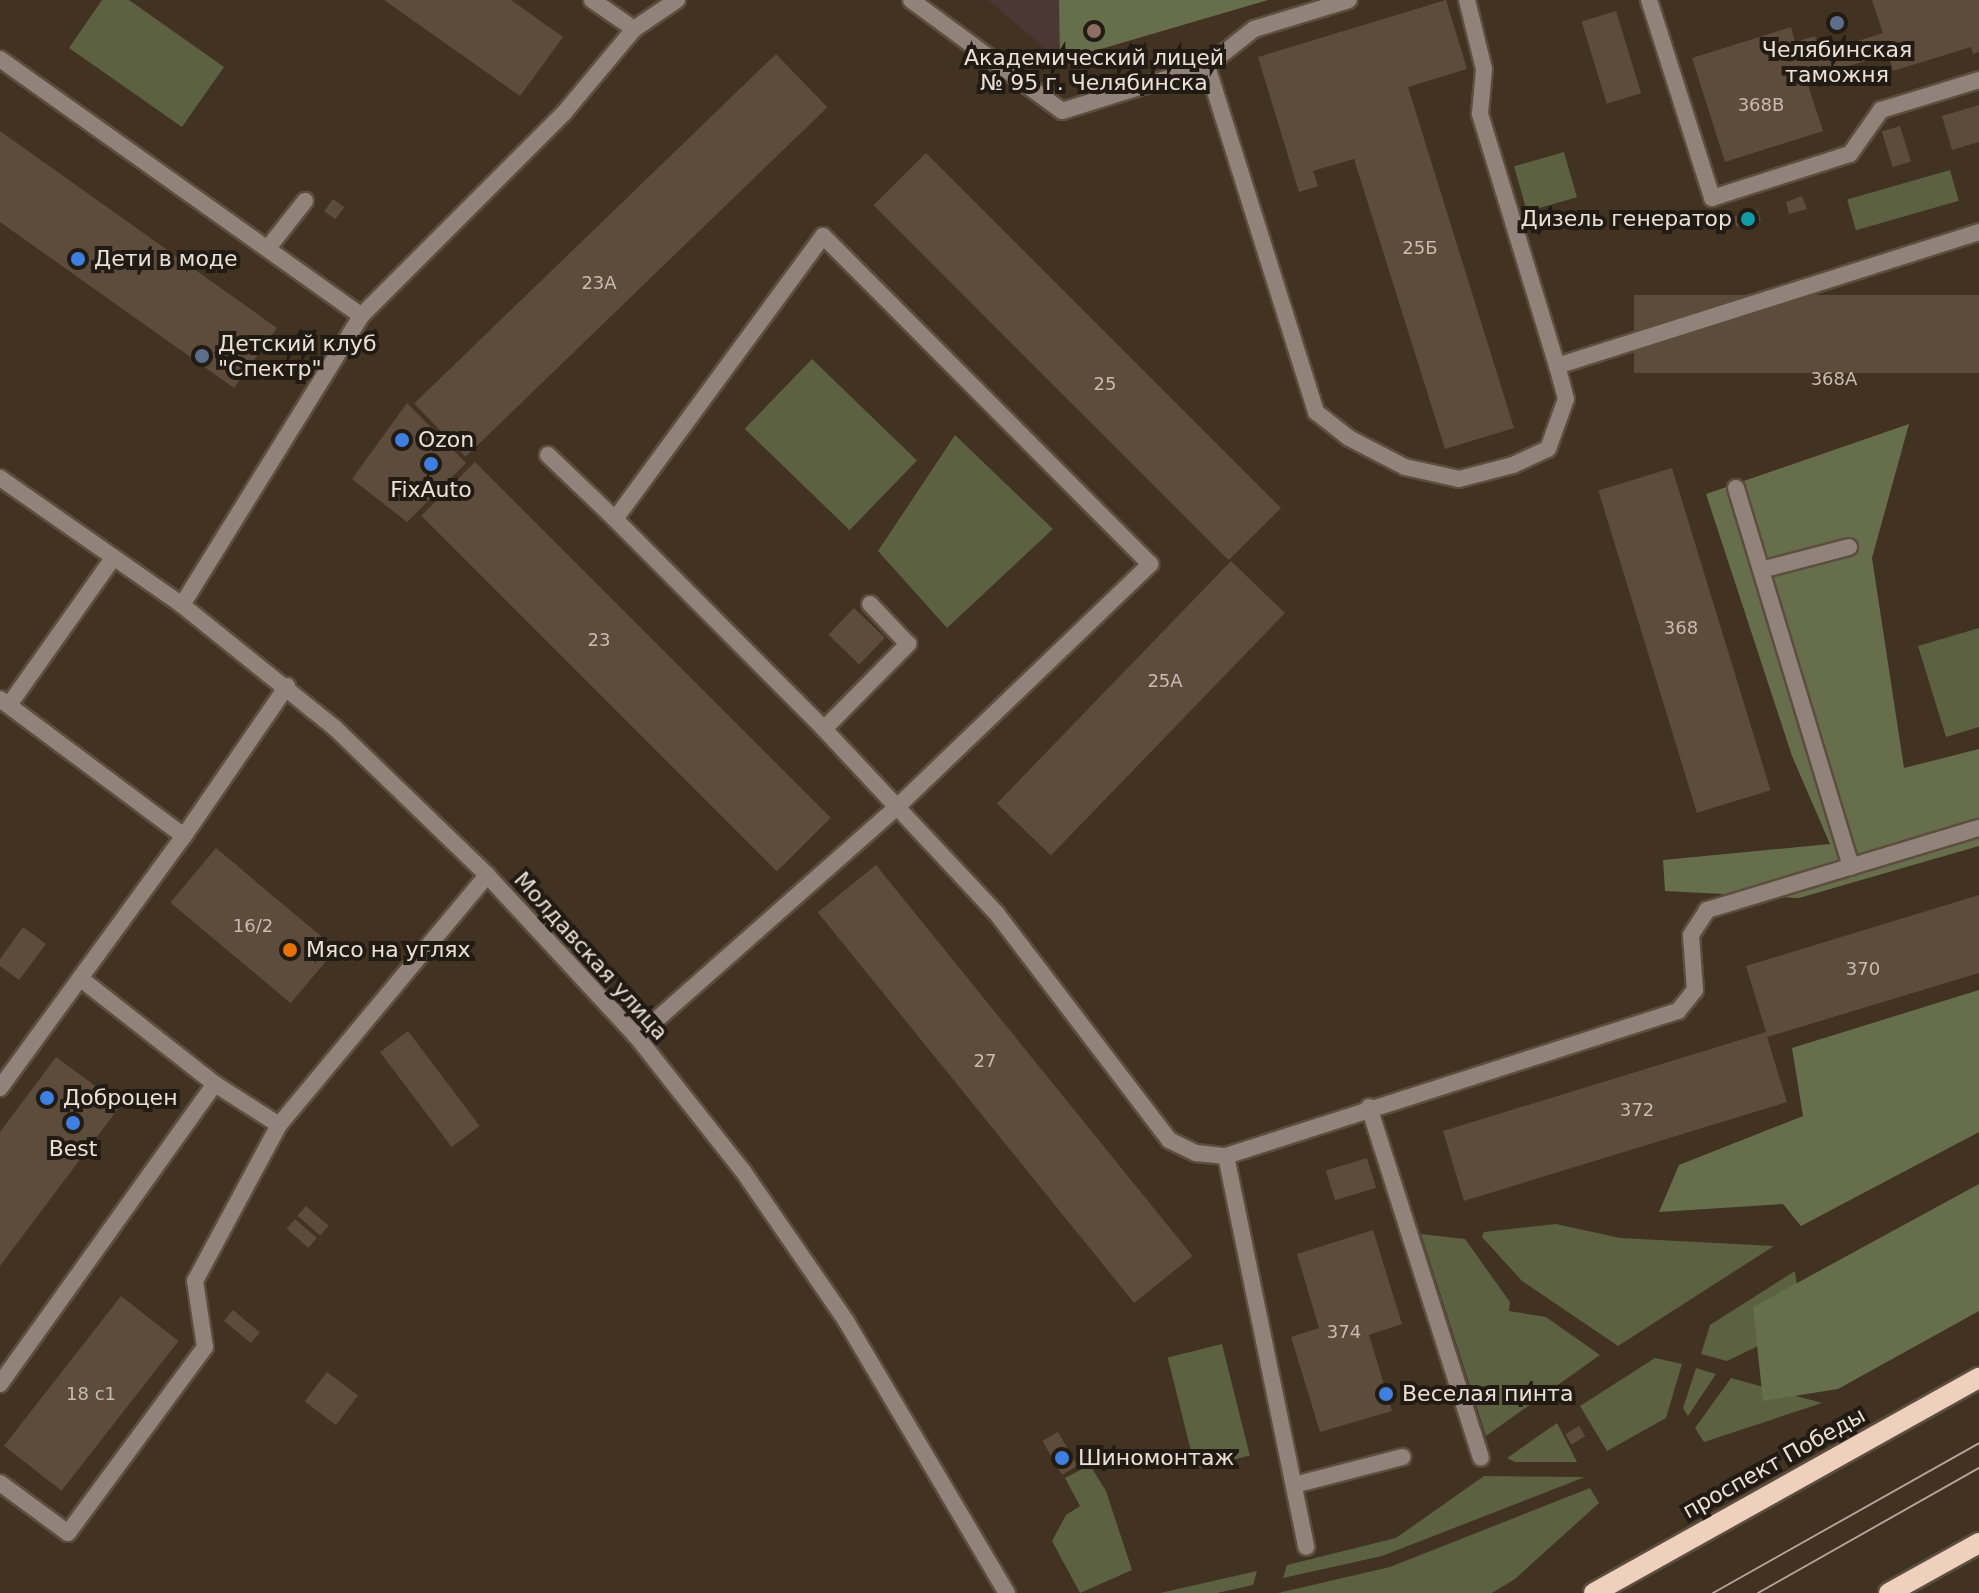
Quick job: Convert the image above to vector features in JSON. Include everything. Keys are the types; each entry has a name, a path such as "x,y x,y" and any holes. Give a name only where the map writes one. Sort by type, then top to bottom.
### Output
{"main road":[{"name":"проспект Победы","path":"1594,1593 1979,1378"},
{"path":"1889,1593 1979,1543"}],"street":[{"path":"592,0 634,29"},
{"path":"182,605 361,316 564,113 634,29 677,0"},
{"path":"911,0 1062,111 1207,66 1254,29 1349,0"},
{"path":"1207,66 1316,412 1349,438 1405,467 1459,479 1513,465 1548,449 1566,399 1480,114 1484,69 1467,0"},
{"path":"1649,0 1712,198 1850,154 1881,110 1979,80"},
{"path":"0,59 361,316"},
{"path":"268,248 305,201"},
{"path":"1557,366 1979,232"},
{"path":"615,519 823,236 1150,564 897,807 637,1037"},
{"path":"548,455 824,729 997,914 1169,1140 1196,1153 1226,1156 1369,1107 1678,1011 1695,990 1691,935 1707,910 1979,828"},
{"name":"Молдавская улица","path":"0,478 182,605 287,686 487,875 637,1037 743,1171 846,1321 1007,1593"},
{"path":"1736,488 1851,867"},
{"path":"1761,570 1849,547"},
{"path":"113,558 4,702 98,776 184,836"},
{"path":"824,729 908,644 870,604"},
{"path":"0,1088 184,836 287,686"},
{"path":"0,1483 68,1533 205,1347 195,1281 279,1125 487,875"},
{"path":"81,979 215,1084 279,1125"},
{"path":"0,1384 215,1084"},
{"path":"1369,1107 1481,1458"},
{"path":"1226,1156 1306,1547"},
{"path":"1294,1485 1402,1457"}],"shaded area":[{"name":"Академический лицей № 95 г. Челябинска","path":"988,0 1268,0 1060,61"}],"green space":[{"path":"102,0 129,0 224,67 182,127 69,48"},
{"name":"Академический лицей № 95 г. Челябинска","path":"1059,0 1268,0 1060,61"},
{"path":"1564,152 1577,197 1527,212 1514,166"},
{"path":"1950,170 1959,201 1856,230 1847,199"},
{"path":"812,359 917,460 850,530 745,429"},
{"path":"1909,424 1872,558 1904,768 1979,749 1979,846 1799,898 1665,891 1663,860 1830,844 1792,756 1706,494"},
{"path":"955,435 1053,529 947,628 878,551"},
{"path":"1979,628 1979,727 1946,737 1918,646"},
{"path":"1979,990 1979,1132 1801,1226 1783,1204 1659,1212 1679,1165 1803,1116 1792,1048"},
{"path":"1979,1184 1979,1311 1838,1389 1763,1401 1753,1307"},
{"path":"1556,1224 1620,1238 1774,1246 1618,1346 1522,1281 1482,1237 1484,1232"},
{"path":"1421,1234 1465,1239 1510,1302 1509,1311 1546,1317 1600,1355 1486,1436"},
{"path":"1795,1271 1802,1325 1727,1361 1701,1354 1710,1325"},
{"path":"1222,1344 1250,1456 1195,1469 1168,1358"},
{"path":"1655,1358 1682,1364 1666,1418 1607,1451 1580,1406"},
{"path":"1696,1368 1716,1374 1688,1416 1683,1408"},
{"path":"1731,1378 1822,1403 1704,1442 1695,1428"},
{"path":"1557,1423 1577,1462 1515,1462 1507,1458"},
{"path":"1090,1465 1106,1491 1132,1570 1080,1593 1052,1541 1066,1515 1080,1506 1065,1478"},
{"path":"1484,1476 1585,1477 1382,1556 1283,1578 1287,1565 1396,1538"},
{"path":"1590,1488 1599,1503 1515,1579 1492,1593 1278,1593 1390,1567"},
{"path":"1257,1571 1253,1585 1217,1593 1160,1593"}],"building":[{"path":"384,0 511,0 563,37 520,96"},
{"path":"1446,0 1467,69 1408,87 1514,428 1445,449 1354,159 1313,171 1318,186 1299,192 1258,57"},
{"path":"1872,0 1979,0 1979,52 1973,54 1971,47 1893,71 1888,54 1806,79 1823,131 1725,162 1692,58 1791,27 1795,42 1815,36 1820,53 1883,33"},
{"path":"1616,11 1641,93 1607,104 1582,22"},
{"path":"776,54 827,107 466,457 414,403"},
{"path":"1979,105 1979,142 1952,150 1942,116"},
{"path":"1900,126 1911,161 1893,167 1882,132"},
{"path":"0,131 277,328 234,388 0,222"},
{"path":"926,153 1281,508 1229,560 874,205"},
{"path":"1802,196 1807,209 1789,214 1786,202"},
{"path":"333,199 344,207 336,219 324,211"},
{"name":"Дизель генератор","path":"1758,210 1761,221 1737,227 1734,216"},
{"path":"1634,295 1979,295 1979,373 1634,373"},
{"path":"407,403 466,463 407,522 352,479"},
{"path":"475,462 831,818 777,871 421,516"},
{"path":"1672,468 1771,790 1697,813 1598,491"},
{"path":"1231,561 1285,613 1051,856 997,803"},
{"path":"854,608 885,638 859,664 828,635"},
{"path":"216,848 336,949 291,1003 170,902"},
{"path":"876,865 1193,1256 1134,1303 818,912"},
{"path":"1979,895 1979,973 1767,1037 1787,1102 1464,1201 1443,1131 1766,1032 1746,966"},
{"path":"23,927 46,944 19,980 0,966 0,959"},
{"path":"408,1031 480,1126 452,1147 380,1052"},
{"path":"56,1057 121,1105 0,1266 0,1132"},
{"path":"1367,1158 1376,1188 1335,1200 1326,1171"},
{"path":"306,1206 329,1226 320,1235 297,1216"},
{"path":"295,1219 317,1238 308,1248 286,1229"},
{"path":"1373,1230 1402,1324 1369,1335 1392,1411 1320,1432 1291,1337 1319,1328 1297,1254"},
{"path":"121,1296 179,1341 62,1491 4,1446"},
{"path":"233,1310 260,1332 251,1343 224,1321"},
{"path":"327,1372 358,1395 336,1425 305,1402"},
{"path":"1579,1426 1585,1436 1571,1445 1565,1434"},
{"path":"1058,1432 1078,1466 1062,1475 1042,1441"}],"tram line":[{"path":"1713,1593 1979,1443"},
{"path":"1758,1593 1979,1468"}],"place":[{"name":"Челябинская таможня","path":"1837,23"},
{"name":"Академический лицей № 95 г. Челябинска","path":"1094,31"},
{"name":"Дизель генератор","path":"1748,219"},
{"name":"Дети в моде","path":"78,259"},
{"name":"Детский клуб \"Спектр\"","path":"202,356"},
{"name":"Ozon","path":"402,440"},
{"name":"FixAuto","path":"431,464"},
{"name":"Мясо на углях","path":"290,950"},
{"name":"Доброцен","path":"47,1098"},
{"name":"Best","path":"73,1123"},
{"name":"Веселая пинта","path":"1386,1394"},
{"name":"Шиномонтаж","path":"1062,1458"}]}
